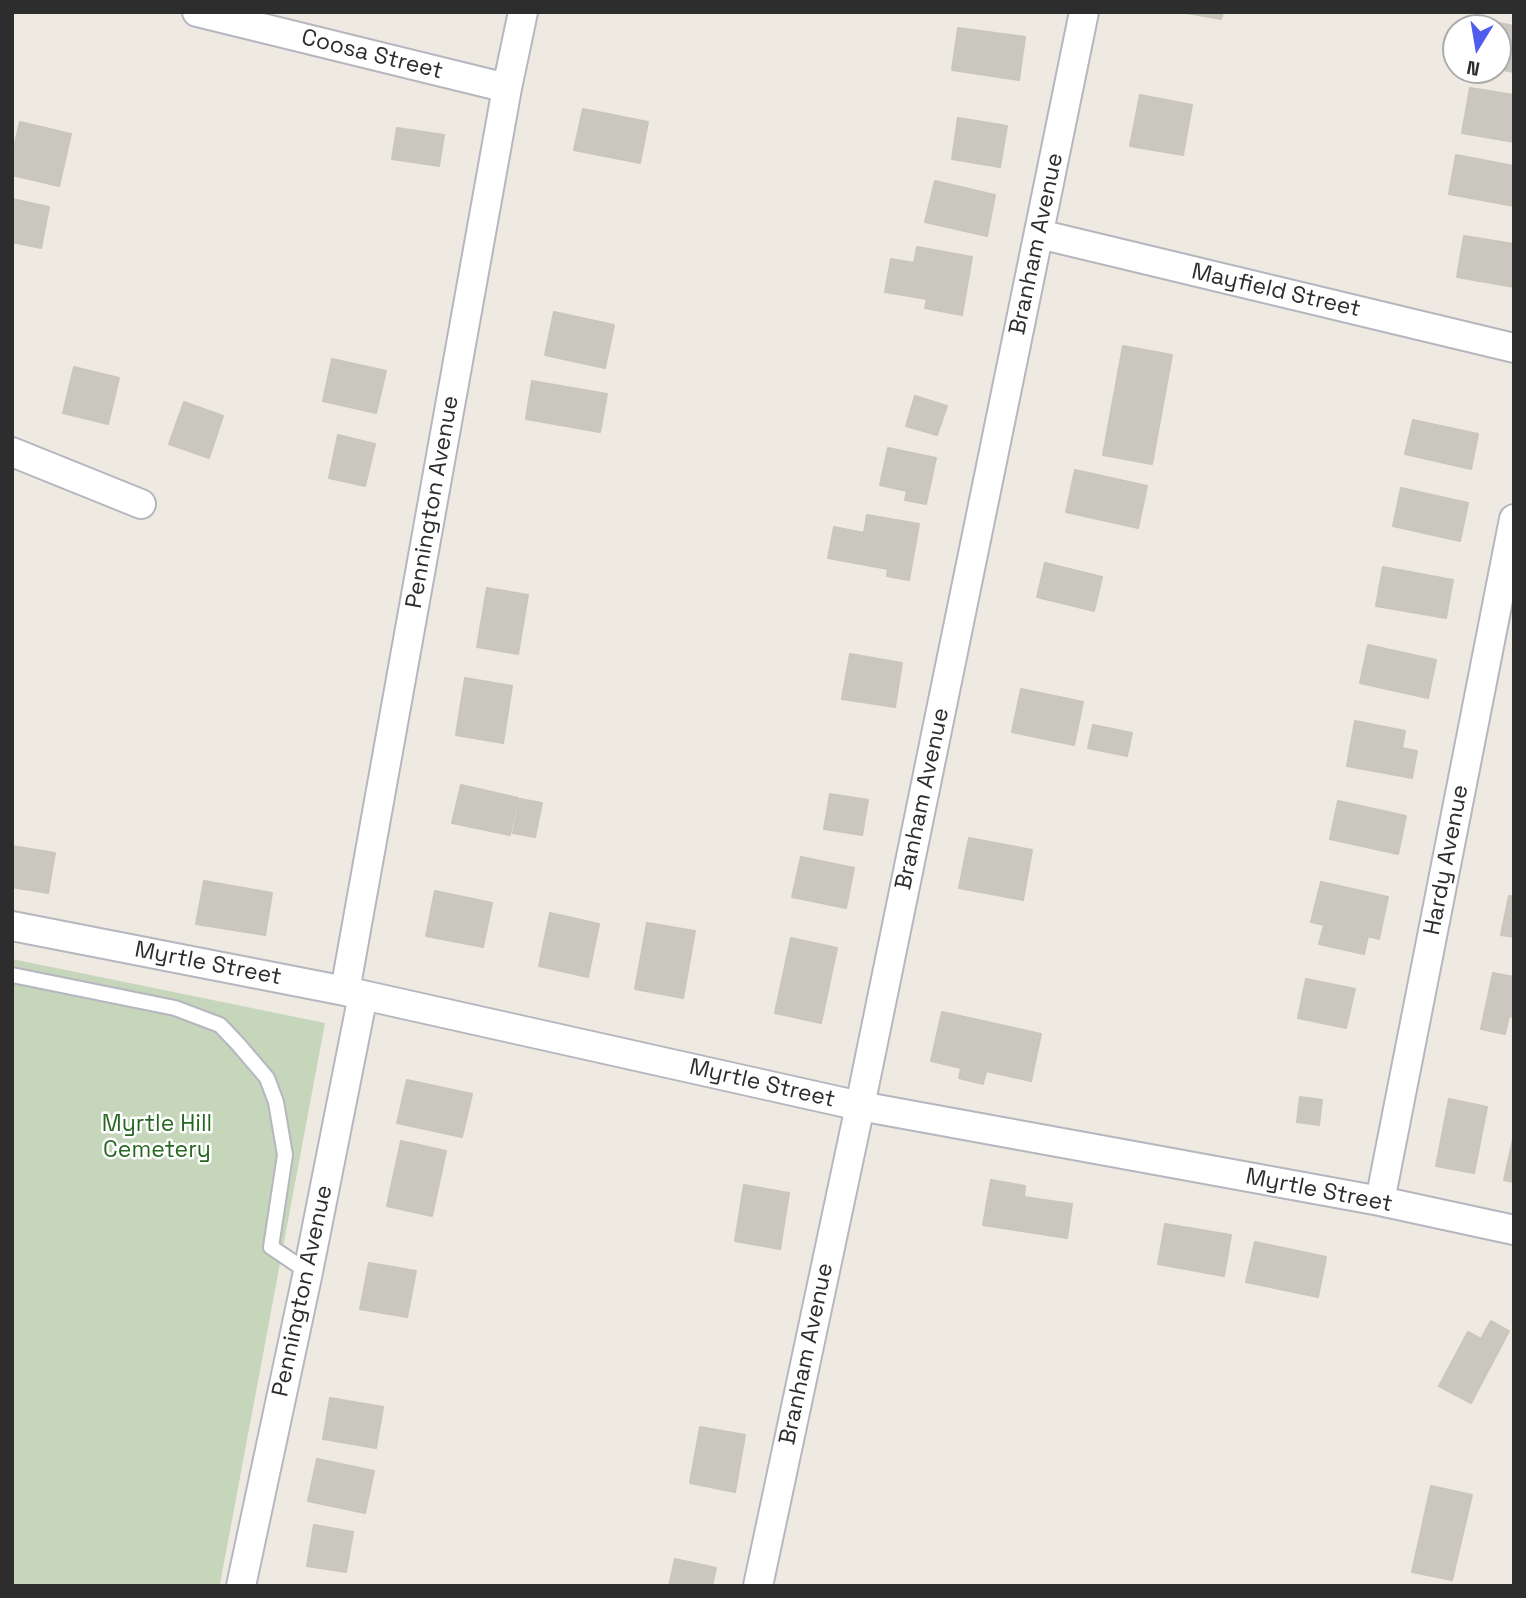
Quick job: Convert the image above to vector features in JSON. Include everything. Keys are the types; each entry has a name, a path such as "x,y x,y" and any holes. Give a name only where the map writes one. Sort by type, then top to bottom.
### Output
{"street":[{"name":"Coosa Street","path":"197,12 507,88"},
{"name":"Pennington Avenue","path":"241,1586 308,1272 507,88 523,12"},
{"name":"Branham Avenue","path":"758,1586 860,1106 1084,12"},
{"name":"Mayfield Street","path":"1039,234 1514,348"},
{"path":"12,452 141,504"},
{"name":"Hardy Avenue","path":"1380,1202 1510,554 1514,519"},
{"name":"Myrtle Street","path":"12,926 354,993 860,1106 1380,1202 1514,1230"}],"lane":[{"path":"12,975 175,1008 220,1025 267,1079 276,1102 285,1155 271,1247 308,1272"}],"green space":[{"name":"Myrtle Hill Cemetery","path":"12,959 325,1023 218,1586 12,1586"}],"building":[{"path":"1181,12 1223,12 1221,19"},
{"path":"1512,26 1514,26 1512,72"},
{"path":"958,28 1025,37 1019,80 952,70"},
{"path":"1470,88 1514,95 1514,142 1462,133"},
{"path":"1140,95 1192,105 1183,155 1130,146"},
{"path":"583,109 648,122 640,163 574,150"},
{"path":"958,118 1007,126 1000,167 952,159"},
{"path":"20,122 71,134 59,186 12,175 12,156"},
{"path":"397,128 444,135 439,166 392,159"},
{"path":"1456,155 1514,166 1514,206 1449,194"},
{"path":"935,181 995,195 987,236 925,222"},
{"path":"12,199 49,207 41,248 12,242"},
{"path":"1464,236 1514,244 1514,287 1457,277"},
{"path":"917,247 972,257 962,315 925,308 927,299 885,292 891,259 914,263"},
{"path":"554,312 614,325 605,368 545,355"},
{"path":"1123,346 1172,355 1152,464 1103,455"},
{"path":"332,359 386,371 376,413 323,401"},
{"path":"74,367 119,378 108,424 63,413"},
{"path":"532,381 607,394 600,432 526,419"},
{"path":"915,396 947,406 937,435 906,426"},
{"path":"184,402 223,416 209,458 169,444"},
{"path":"1413,420 1478,434 1471,469 1405,454"},
{"path":"338,435 375,444 365,486 329,478"},
{"path":"888,448 936,458 926,504 905,500 907,491 880,485"},
{"path":"1075,470 1147,486 1138,528 1066,512"},
{"path":"1401,488 1468,503 1460,541 1393,526"},
{"path":"867,515 919,524 909,580 887,576 888,569 828,558 834,527 864,533"},
{"path":"1045,563 1102,577 1094,611 1037,597"},
{"path":"1383,567 1453,580 1446,618 1376,606"},
{"path":"487,588 528,595 518,654 477,647"},
{"path":"1368,645 1436,660 1428,698 1360,683"},
{"path":"850,654 902,663 895,707 842,699"},
{"path":"465,678 512,686 503,743 456,735"},
{"path":"1021,689 1083,702 1074,745 1012,732"},
{"path":"1355,721 1405,731 1402,748 1417,751 1412,778 1347,766"},
{"path":"1093,725 1132,733 1127,756 1088,748"},
{"path":"461,785 518,798 510,835 452,823"},
{"path":"830,794 868,800 862,835 824,829"},
{"path":"520,799 542,803 535,837 513,833"},
{"path":"1338,801 1406,816 1398,854 1330,839"},
{"path":"969,838 1032,850 1023,900 959,888"},
{"path":"12,846 55,853 48,893 12,887"},
{"path":"801,857 854,868 846,908 792,897"},
{"path":"204,881 272,893 265,935 196,924"},
{"path":"1321,882 1388,897 1379,939 1368,936 1364,954 1319,944 1324,925 1311,922"},
{"path":"435,891 492,903 483,947 426,936"},
{"path":"1509,896 1514,897 1514,937 1501,935"},
{"path":"550,913 599,924 588,977 539,966"},
{"path":"647,923 695,931 683,998 635,989"},
{"path":"791,938 837,948 821,1023 775,1013"},
{"path":"1493,973 1514,977 1514,1017 1509,1016 1505,1034 1481,1029"},
{"path":"1306,979 1355,989 1346,1028 1298,1018"},
{"path":"942,1012 1041,1034 1031,1081 986,1071 983,1084 959,1078 961,1068 931,1061"},
{"path":"407,1080 472,1094 462,1137 397,1123"},
{"path":"1300,1097 1322,1100 1319,1125 1297,1122"},
{"path":"1449,1099 1487,1107 1474,1173 1436,1166"},
{"path":"1514,1135 1514,1182 1504,1180"},
{"path":"401,1141 446,1151 432,1216 387,1206"},
{"path":"991,1180 1025,1186 1024,1197 1072,1204 1067,1238 983,1225"},
{"path":"744,1185 789,1193 780,1249 735,1241"},
{"path":"1165,1224 1231,1235 1224,1276 1158,1264"},
{"path":"1255,1242 1326,1257 1318,1297 1246,1282"},
{"path":"369,1263 416,1271 407,1317 360,1309"},
{"path":"1491,1321 1509,1331 1471,1403 1439,1386 1468,1332 1481,1339"},
{"path":"330,1398 383,1407 376,1448 323,1439"},
{"path":"700,1427 745,1435 735,1492 690,1483"},
{"path":"317,1459 374,1471 365,1513 308,1501"},
{"path":"1431,1486 1472,1495 1452,1580 1412,1572"},
{"path":"314,1525 353,1532 346,1572 307,1566"},
{"path":"675,1559 716,1568 712,1586 669,1586"}]}
